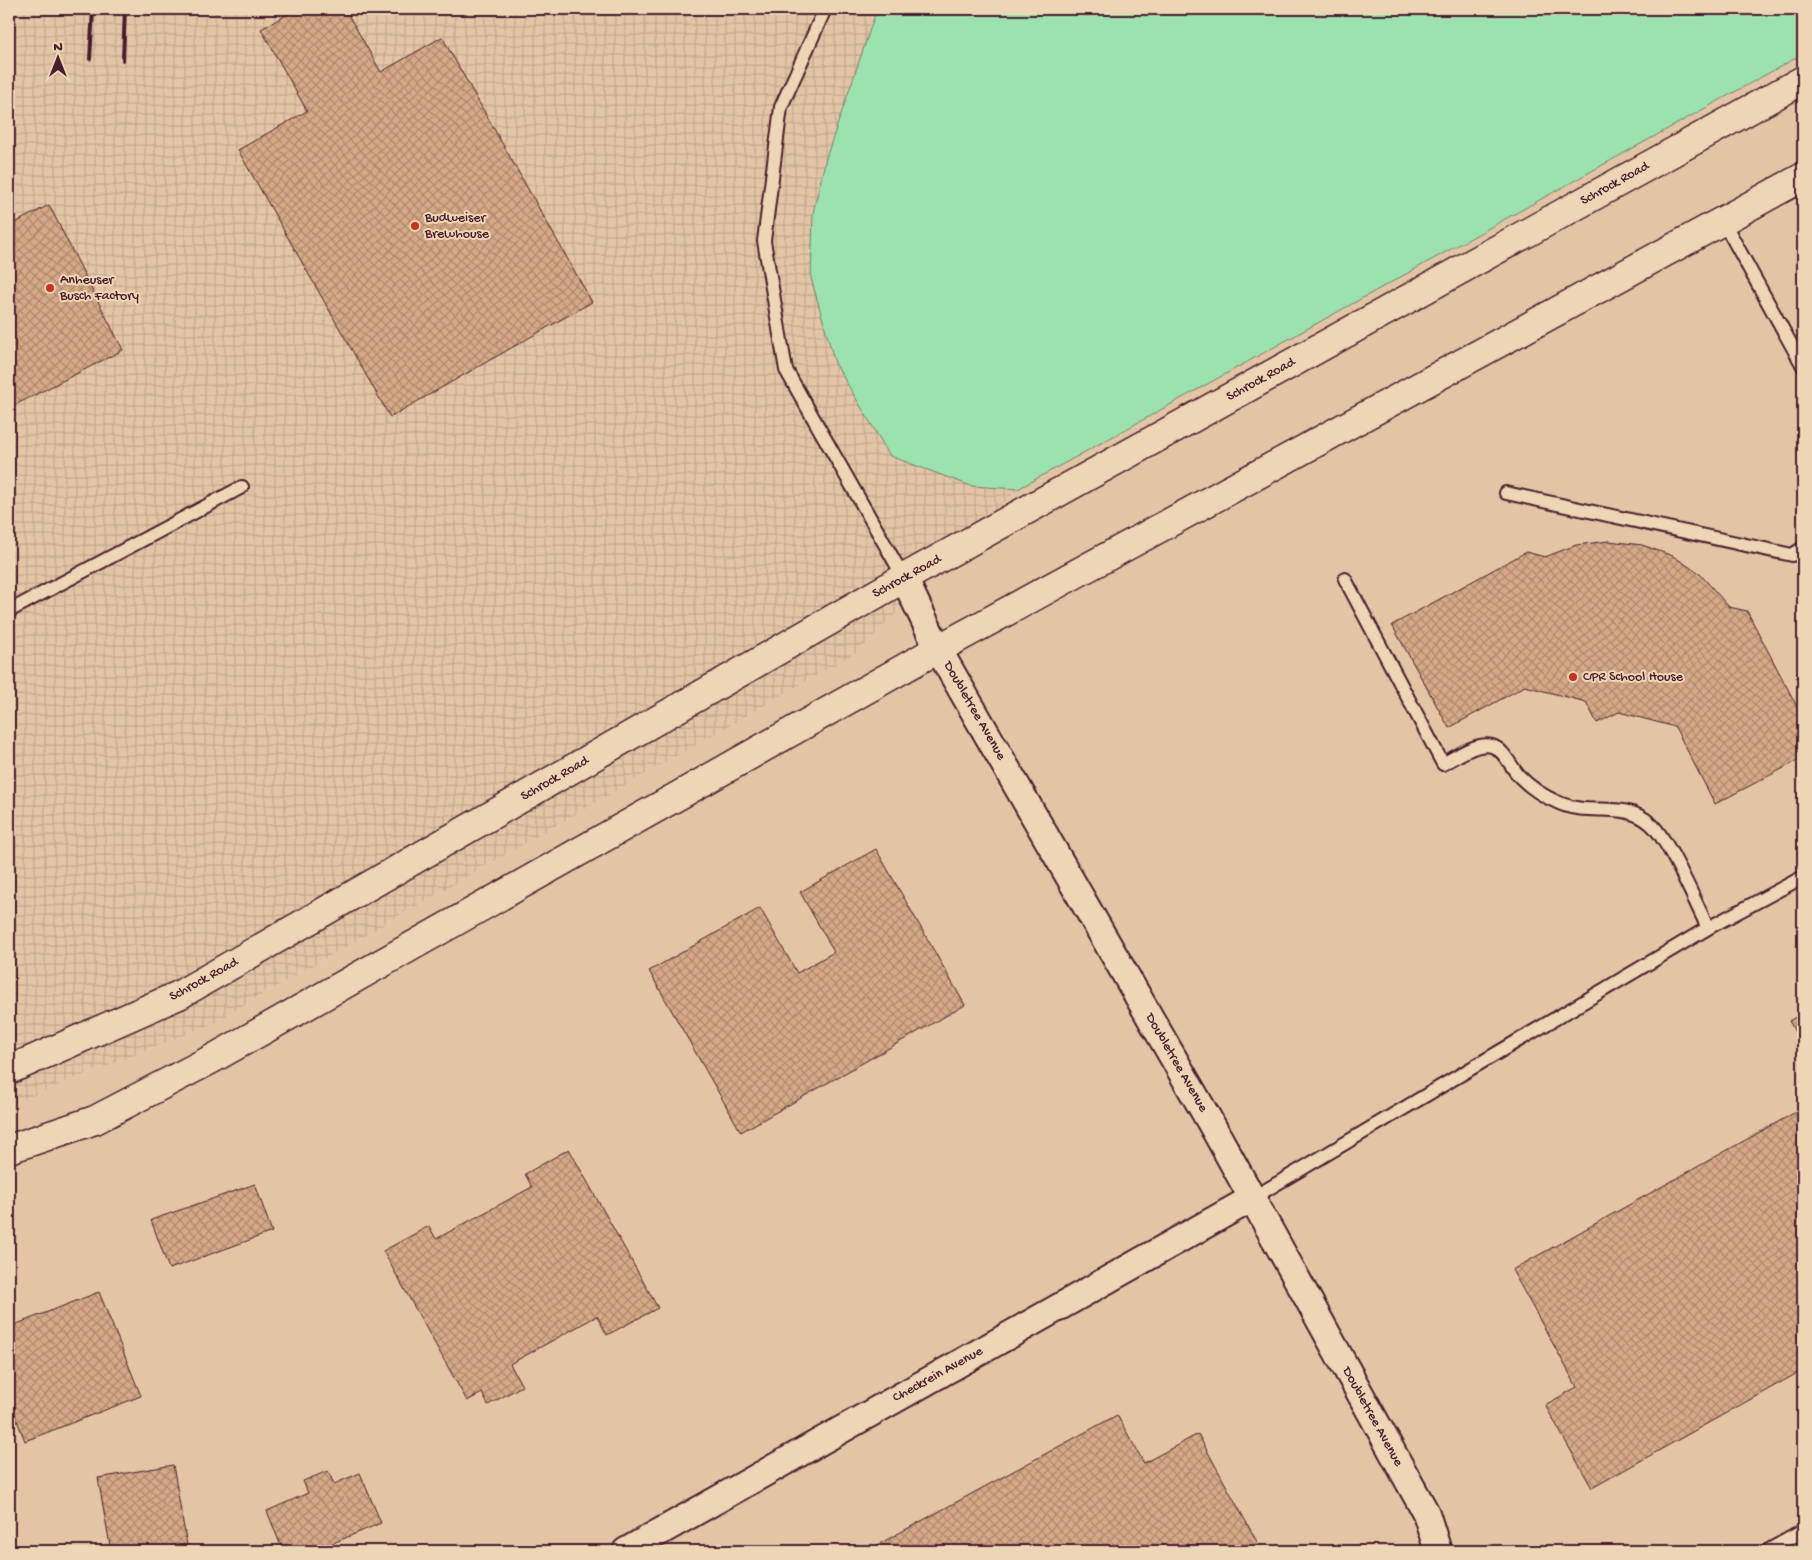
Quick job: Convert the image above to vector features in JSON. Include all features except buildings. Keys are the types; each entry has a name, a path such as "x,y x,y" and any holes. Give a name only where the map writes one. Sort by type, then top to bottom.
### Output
{"main road":[{"name":"Schrock Road","path":"9,1070 179,995 904,578 1803,80"},
{"path":"9,1149 95,1120 212,1059 938,649 1803,177"}],"street":[{"name":"Doubletree Avenue","path":"904,578 938,649 1208,1118 1426,1513 1438,1551"},
{"name":"Checkrein Avenue","path":"626,1551 1251,1199"}],"lane":[{"path":"825,9 781,107 764,241 786,370 904,578"},
{"path":"1723,221 1803,366"},
{"path":"9,612 242,487"},
{"path":"1506,493 1792,555 1803,548"},
{"path":"1346,579 1443,764 1480,746 1493,746 1505,756 1518,776 1530,786 1560,804 1585,810 1636,812 1653,825 1665,843 1708,928"},
{"path":"1251,1199 1708,928 1803,877"},
{"path":"1767,1551 1803,1531"}],"shaded area":[{"path":"9,9 877,9 826,158 813,213 971,486 1018,489 860,650 210,1025 9,1105"},
{"path":"1803,54 1803,1551 9,1551 9,1105 210,1025 859,650 1018,489"}],"green space":[{"path":"877,9 1803,9 1803,54 1018,489 971,486 890,456 835,363 811,278 813,213 826,158"}],"railway":[{"path":"90,59 93,9"},
{"path":"123,60 125,9"}],"place":[{"name":"Budweiser Brewhouse","path":"415,226"},
{"name":"Anheuser Busch Factory","path":"50,288"},
{"name":"CPR School House","path":"1573,677"}]}
